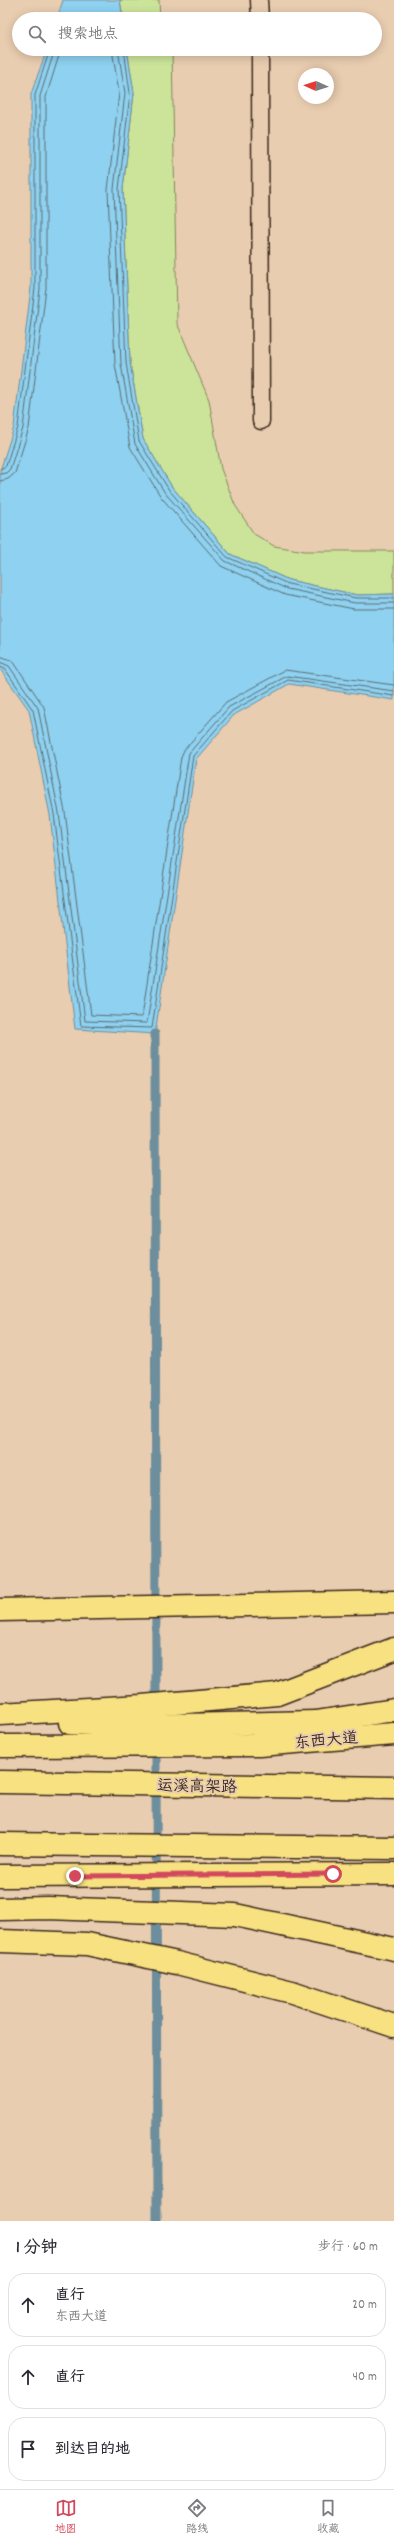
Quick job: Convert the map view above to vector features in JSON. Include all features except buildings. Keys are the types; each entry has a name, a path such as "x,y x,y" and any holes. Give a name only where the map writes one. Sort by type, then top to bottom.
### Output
{"main road":[{"path":"0,1610 394,1602"},
{"path":"0,1714 142,1706 277,1694 394,1649"},
{"path":"0,1720 137,1726 316,1722 394,1710"},
{"name":"东西大道","path":"0,1746 259,1744 394,1734"},
{"name":"运溪高架路","path":"0,1782 394,1788"},
{"path":"0,1844 394,1848"},
{"path":"0,1876 394,1874"},
{"path":"0,1909 48,1908 235,1915 394,1949"},
{"path":"0,1941 87,1944 177,1963 292,1992 394,2026"}],"lane":[{"path":"260,0 260,12"},
{"path":"260,56 261,421"}],"green space":[{"path":"120,0 159,0 160,12 122,12"},
{"path":"128,56 172,56 177,323 209,400 221,469 235,505 254,534 274,546 305,551 394,551 394,594 357,595 289,580 230,554 172,487 143,439 130,363 123,189 134,93"}],"water":[{"path":"63,0 120,0 122,12 59,12"},
{"path":"45,56 128,56 134,93 123,189 130,363 143,439 172,487 230,554 289,580 357,595 394,594 394,700 289,684 234,715 196,759 155,1034 75,1029 50,815 29,710 0,669 0,471 14,427 31,288 31,94"}],"waterway":[{"path":"155,1034 156,1706"},
{"path":"156,1745 157,2221"}],"route":[{"path":"75,1876 333,1874"}]}
